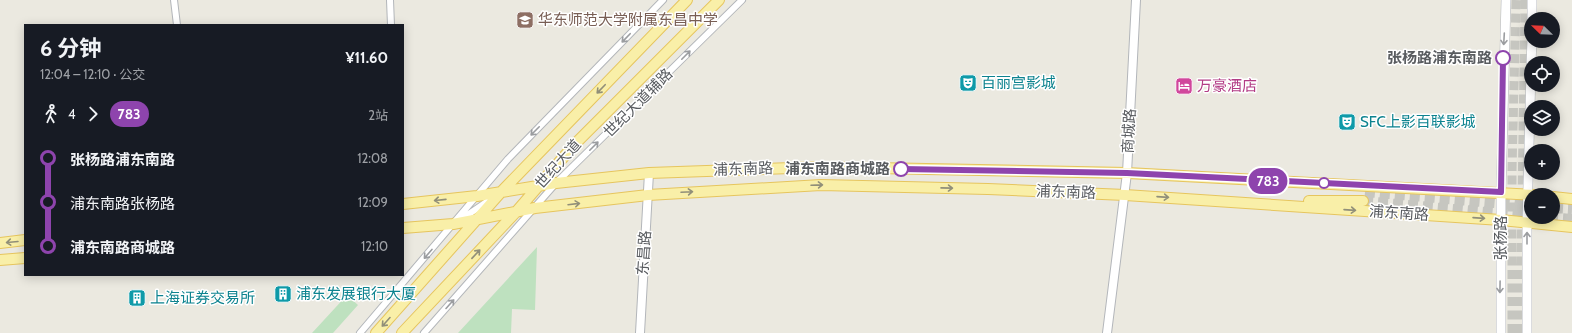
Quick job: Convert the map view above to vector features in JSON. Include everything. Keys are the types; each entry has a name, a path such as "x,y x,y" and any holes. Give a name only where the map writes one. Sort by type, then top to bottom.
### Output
{"main road":[{"name":"世纪大道","path":"376,333 478,220 502,191 687,0"},
{"name":"世纪大道","path":"402,333 516,212 574,145 719,0"},
{"name":"张杨路","path":"1501,333 1501,192 1506,0"},
{"path":"1532,0 1532,12"},
{"name":"张杨路","path":"1531,92 1531,188"},
{"name":"浦东南路","path":"404,204 477,196 538,186 649,173 822,167 1127,173 1524,194"},
{"name":"浦东南路","path":"1227,202 1364,196 1230,179"},
{"name":"浦东南路","path":"404,228 453,224 535,208 648,194 821,185 1124,194 1524,222"},
{"path":"1560,198 1572,199"},
{"name":"张杨路","path":"1527,224 1527,333"},
{"name":"浦东南路","path":"1545,224 1572,227"},
{"path":"0,243 24,240"},
{"path":"0,260 24,258"}],"street":[{"path":"174,0 177,24"},
{"path":"390,0 391,24"},
{"path":"360,333 508,158 663,0"},
{"name":"世纪大道辅路","path":"424,333 556,184 742,0"},
{"name":"商城路","path":"1107,333 1127,173 1136,0"},
{"name":"东昌路","path":"640,333 649,173"},
{"path":"453,224 502,191"}],"green space":[{"path":"537,247 535,310 512,309 511,333 458,333"},
{"path":"347,295 358,305 333,333 312,333"}],"tunnel":[{"path":"1512,333 1512,170 1516,0"},
{"path":"1520,333 1525,0"},
{"path":"1365,192 1524,205"},
{"path":"1363,201 1524,215"},
{"path":"1560,208 1572,209"},
{"path":"1560,218 1572,219"}],"bus line":[{"name":"783","path":"901,169 1127,173 1177,177 1501,192 1503,58"}],"place":[{"name":"华东师范大学附属东昌中学","path":"525,20"},
{"name":"张杨路浦东南路","path":"1503,58"},
{"name":"百丽宫影城","path":"968,83"},
{"name":"万豪酒店","path":"1184,86"},
{"name":"SFC上影百联影城","path":"1347,122"},
{"name":"浦东南路商城路","path":"901,169"},
{"name":"浦东发展银行大厦","path":"283,294"},
{"name":"上海证券交易所","path":"137,298"}]}
